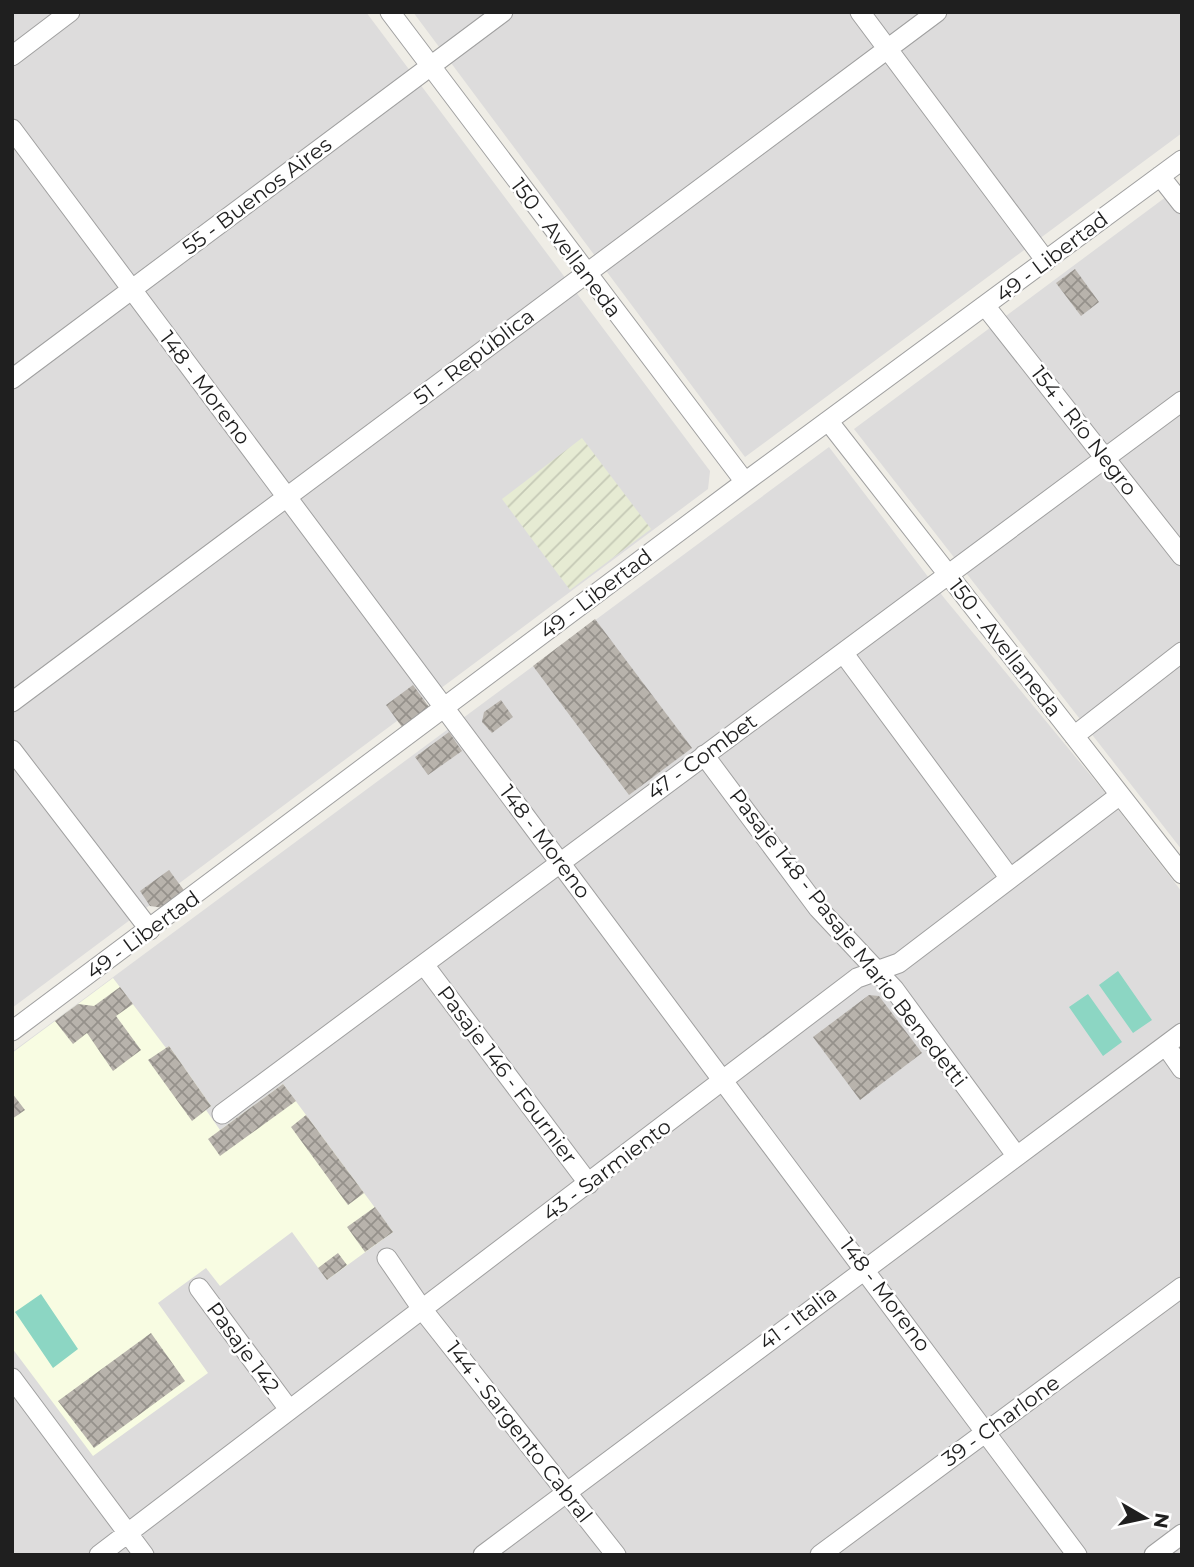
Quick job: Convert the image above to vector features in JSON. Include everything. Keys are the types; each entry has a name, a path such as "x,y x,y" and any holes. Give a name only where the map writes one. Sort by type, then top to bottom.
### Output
{"street":[{"path":"12,56 70,12"},
{"name":"150 - Avellaneda","path":"390,12 585,274 745,482"},
{"name":"55 - Buenos Aires","path":"12,379 503,12"},
{"path":"860,12 1046,261"},
{"name":"51 - República","path":"12,702 937,12"},
{"name":"148 - Moreno","path":"12,129 1077,1555"},
{"name":"49 - Libertad","path":"12,1031 745,482 1182,160"},
{"path":"1160,176 1182,204"},
{"name":"154 - Río Negro","path":"986,307 1182,555"},
{"name":"47 - Combet","path":"222,1114 425,966 560,862 1182,401"},
{"name":"150 - Avellaneda","path":"829,422 1182,874"},
{"path":"1074,736 1182,652"},
{"path":"844,654 1009,877"},
{"path":"12,750 150,930"},
{"name":"Pasaje 148 - Pasaje Mario Benedetti","path":"704,755 818,908 877,971 1016,1155"},
{"name":"43 - Sarmiento","path":"99,1555 288,1408 589,1184 856,978 899,963 1120,795"},
{"name":"Pasaje 146 - Fournier","path":"425,966 589,1184"},
{"name":"41 - Italia","path":"483,1555 1182,1033"},
{"path":"1166,1046 1182,1069"},
{"name":"144 - Sargento Cabral","path":"387,1258 422,1309 616,1555"},
{"name":"39 - Charlone","path":"820,1555 1182,1287"},
{"name":"Pasaje 142","path":"199,1288 288,1408"},
{"path":"12,1378 144,1555"},
{"path":"1154,1555 1182,1534"}],"shaded area":[{"path":"12,12 366,12 710,471 708,489 12,1008"},
{"path":"413,12 1182,12 1182,133 745,457"},
{"path":"1182,185 1182,850 854,429"},
{"path":"582,438 651,529 570,590 502,499"},
{"path":"829,447 945,599 1102,789 1182,892 1182,1555 12,1555 12,1052"},
{"path":"113,978 166,1048 169,1046 211,1106 206,1110 220,1130 283,1084 393,1232 327,1280 292,1232 220,1286 206,1268 158,1303 208,1373 93,1456 12,1348 12,1053"}],"green space":[{"path":"1118,971 1152,1020 1133,1033 1099,985"},
{"path":"1088,994 1122,1042 1103,1056 1069,1007"},
{"path":"41,1294 78,1349 53,1368 15,1312"}],"building":[{"path":"1075,269 1099,302 1081,316 1056,283"},
{"path":"595,619 692,748 629,795 533,666"},
{"path":"413,685 429,707 402,727 386,705"},
{"path":"501,700 513,717 492,733 482,722 484,712"},
{"path":"449,732 462,751 428,775 415,757"},
{"path":"169,870 186,893 164,908 150,906 140,891"},
{"path":"120,987 133,1004 116,1016 141,1050 113,1071 87,1033 73,1044 55,1021 78,1004 94,1006"},
{"path":"869,995 879,996 922,1053 860,1100 813,1037"},
{"path":"169,1046 211,1106 192,1121 148,1060"},
{"path":"283,1084 296,1101 220,1156 208,1139"},
{"path":"12,1093 25,1110 12,1119"},
{"path":"306,1115 364,1193 348,1205 291,1127"},
{"path":"375,1207 393,1232 365,1252 347,1227"},
{"path":"338,1253 347,1265 327,1280 318,1268"},
{"path":"151,1333 185,1381 94,1448 58,1401"}]}
